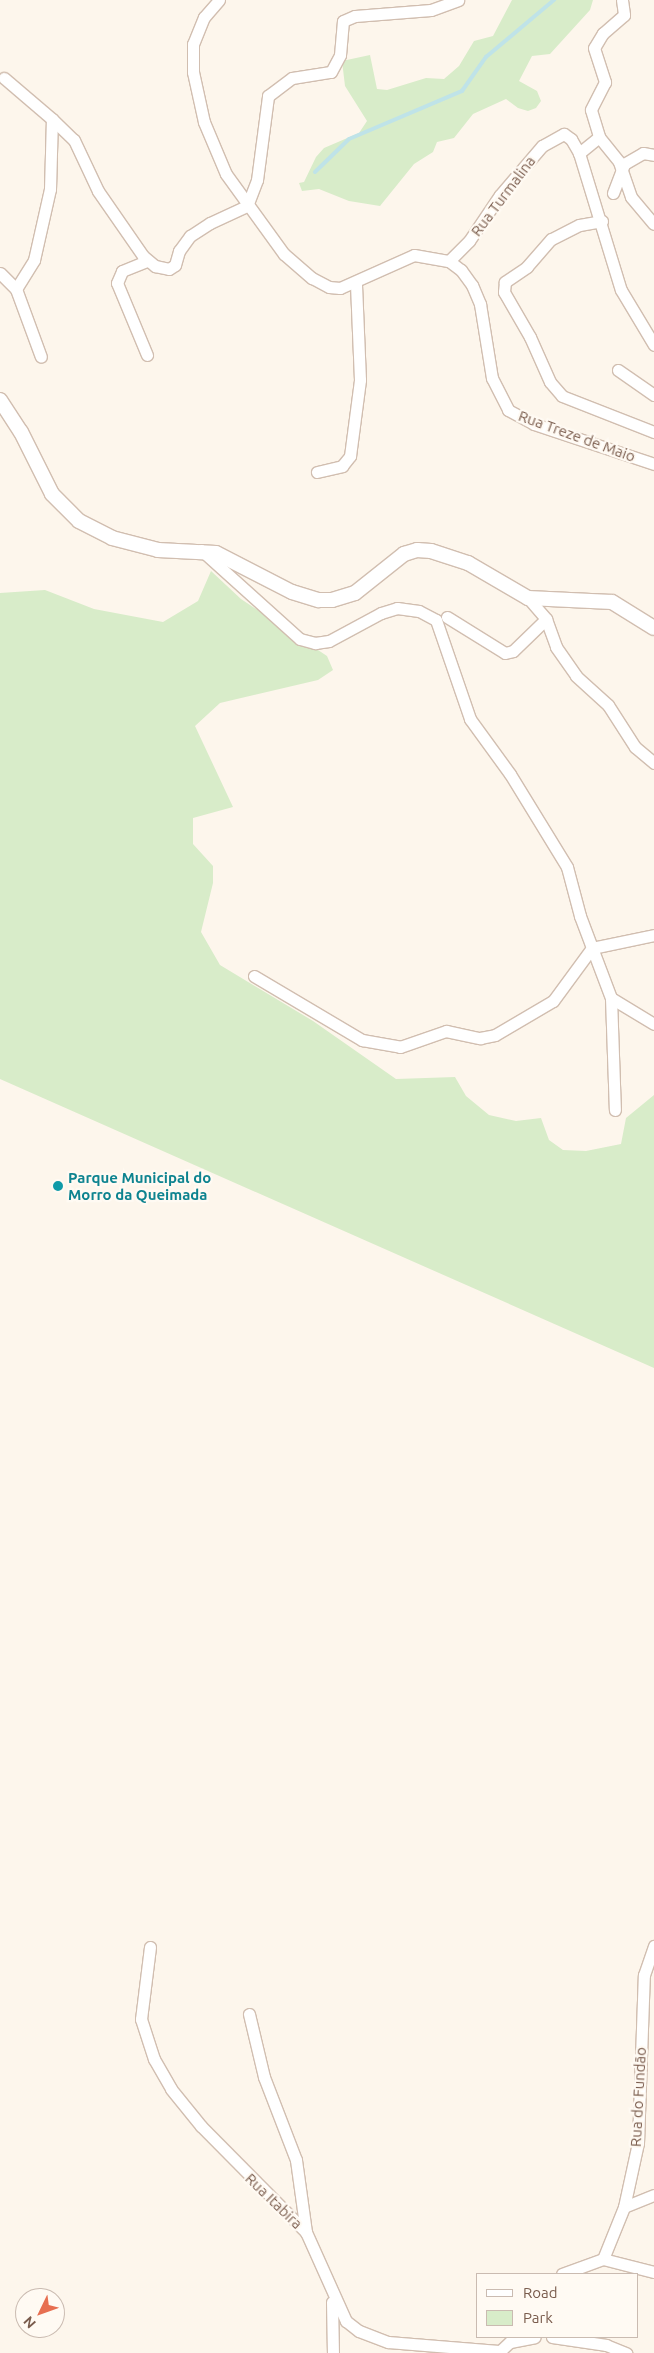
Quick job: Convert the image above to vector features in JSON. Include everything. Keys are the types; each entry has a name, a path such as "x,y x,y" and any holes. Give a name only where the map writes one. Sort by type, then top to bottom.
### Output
{"street":[{"path":"219,0 207,12 197,32 193,72 213,147 247,206 284,254 312,278 329,287 356,284 381,268 414,255 449,261"},
{"path":"4,78 74,140 98,191 147,261 162,269 172,268 190,236 210,223 247,206 257,180 268,96 292,78 331,72 340,55 343,21 363,15 432,10 458,0"},
{"path":"622,0 624,15 603,33 594,48 605,82 592,110 599,137 621,168 631,197 654,224"},
{"path":"16,289 28,274 41,241 50,189 52,119"},
{"name":"Rua Turmalina","path":"449,261 469,241 500,195 542,146 564,134 571,139 579,154"},
{"path":"599,137 579,154 602,221 611,265 621,290 654,344"},
{"path":"613,193 621,168 637,156 654,155"},
{"path":"602,221 579,225 551,239 527,267 505,282 504,292 530,337 550,382 562,396 654,432"},
{"path":"147,261 122,271 117,283 147,355"},
{"name":"Rua Treze de Maio","path":"449,261 461,270 472,285 480,304 492,378 508,410 534,424 654,464"},
{"path":"0,273 16,289 41,357"},
{"path":"317,472 342,466 350,456 360,380 356,284"},
{"path":"618,370 654,395"},
{"path":"0,400 22,432 52,494 79,521 133,545 158,550 202,550 232,560 306,598 332,600 355,593 404,554 417,550 431,551 468,563 528,598 546,619 564,659 586,686 608,705 635,747 654,762"},
{"path":"202,550 300,639 315,643 329,641 397,608 418,611 436,620 466,711 558,849 567,867 592,948 612,998 615,1110"},
{"path":"528,598 612,602 654,628"},
{"path":"447,617 505,653 513,651 546,619"},
{"path":"254,976 362,1040 400,1047 446,1031 480,1038 500,1033 553,1001 592,948 654,935"},
{"path":"612,998 654,1024"},
{"name":"Rua Itabira","path":"150,1947 141,2019 154,2059 171,2089 201,2126 306,2232 346,2321 373,2338 408,2345 498,2352"},
{"name":"Rua do Fundão","path":"603,2259 624,2207 638,2143 640,2010 644,1975 653,1947"},
{"path":"249,2014 264,2077 296,2160 306,2232"},
{"path":"624,2207 654,2195"},
{"path":"565,2273 603,2259 654,2272"},
{"path":"332,2291 333,2353"},
{"path":"498,2352 510,2342 530,2338"},
{"path":"559,2338 606,2345 626,2353"}],"green space":[{"path":"512,0 593,0 590,10 550,54 532,56 519,81 537,91 541,101 536,108 528,111 518,108 506,99 473,114 454,138 437,142 433,152 414,164 380,206 349,201 319,189 302,191 299,183 304,182 316,157 324,148 359,133 367,121 345,86 342,61 370,55 377,89 387,90 426,78 444,79 459,66 474,41 493,36"},
{"path":"211,571 241,599 327,656 333,670 318,680 220,703 195,726 233,807 193,818 193,844 213,866 213,883 201,932 220,965 313,1021 396,1079 455,1077 466,1096 489,1115 516,1121 541,1118 549,1140 563,1150 586,1151 621,1144 626,1118 654,1095 654,1368 0,1079 0,593 45,590 94,609 163,622 198,601"}],"waterway":[{"path":"315,172 349,139 462,91 486,57 554,0"}],"place":[{"name":"Parque Municipal do Morro da Queimada","path":"58,1186"}]}
